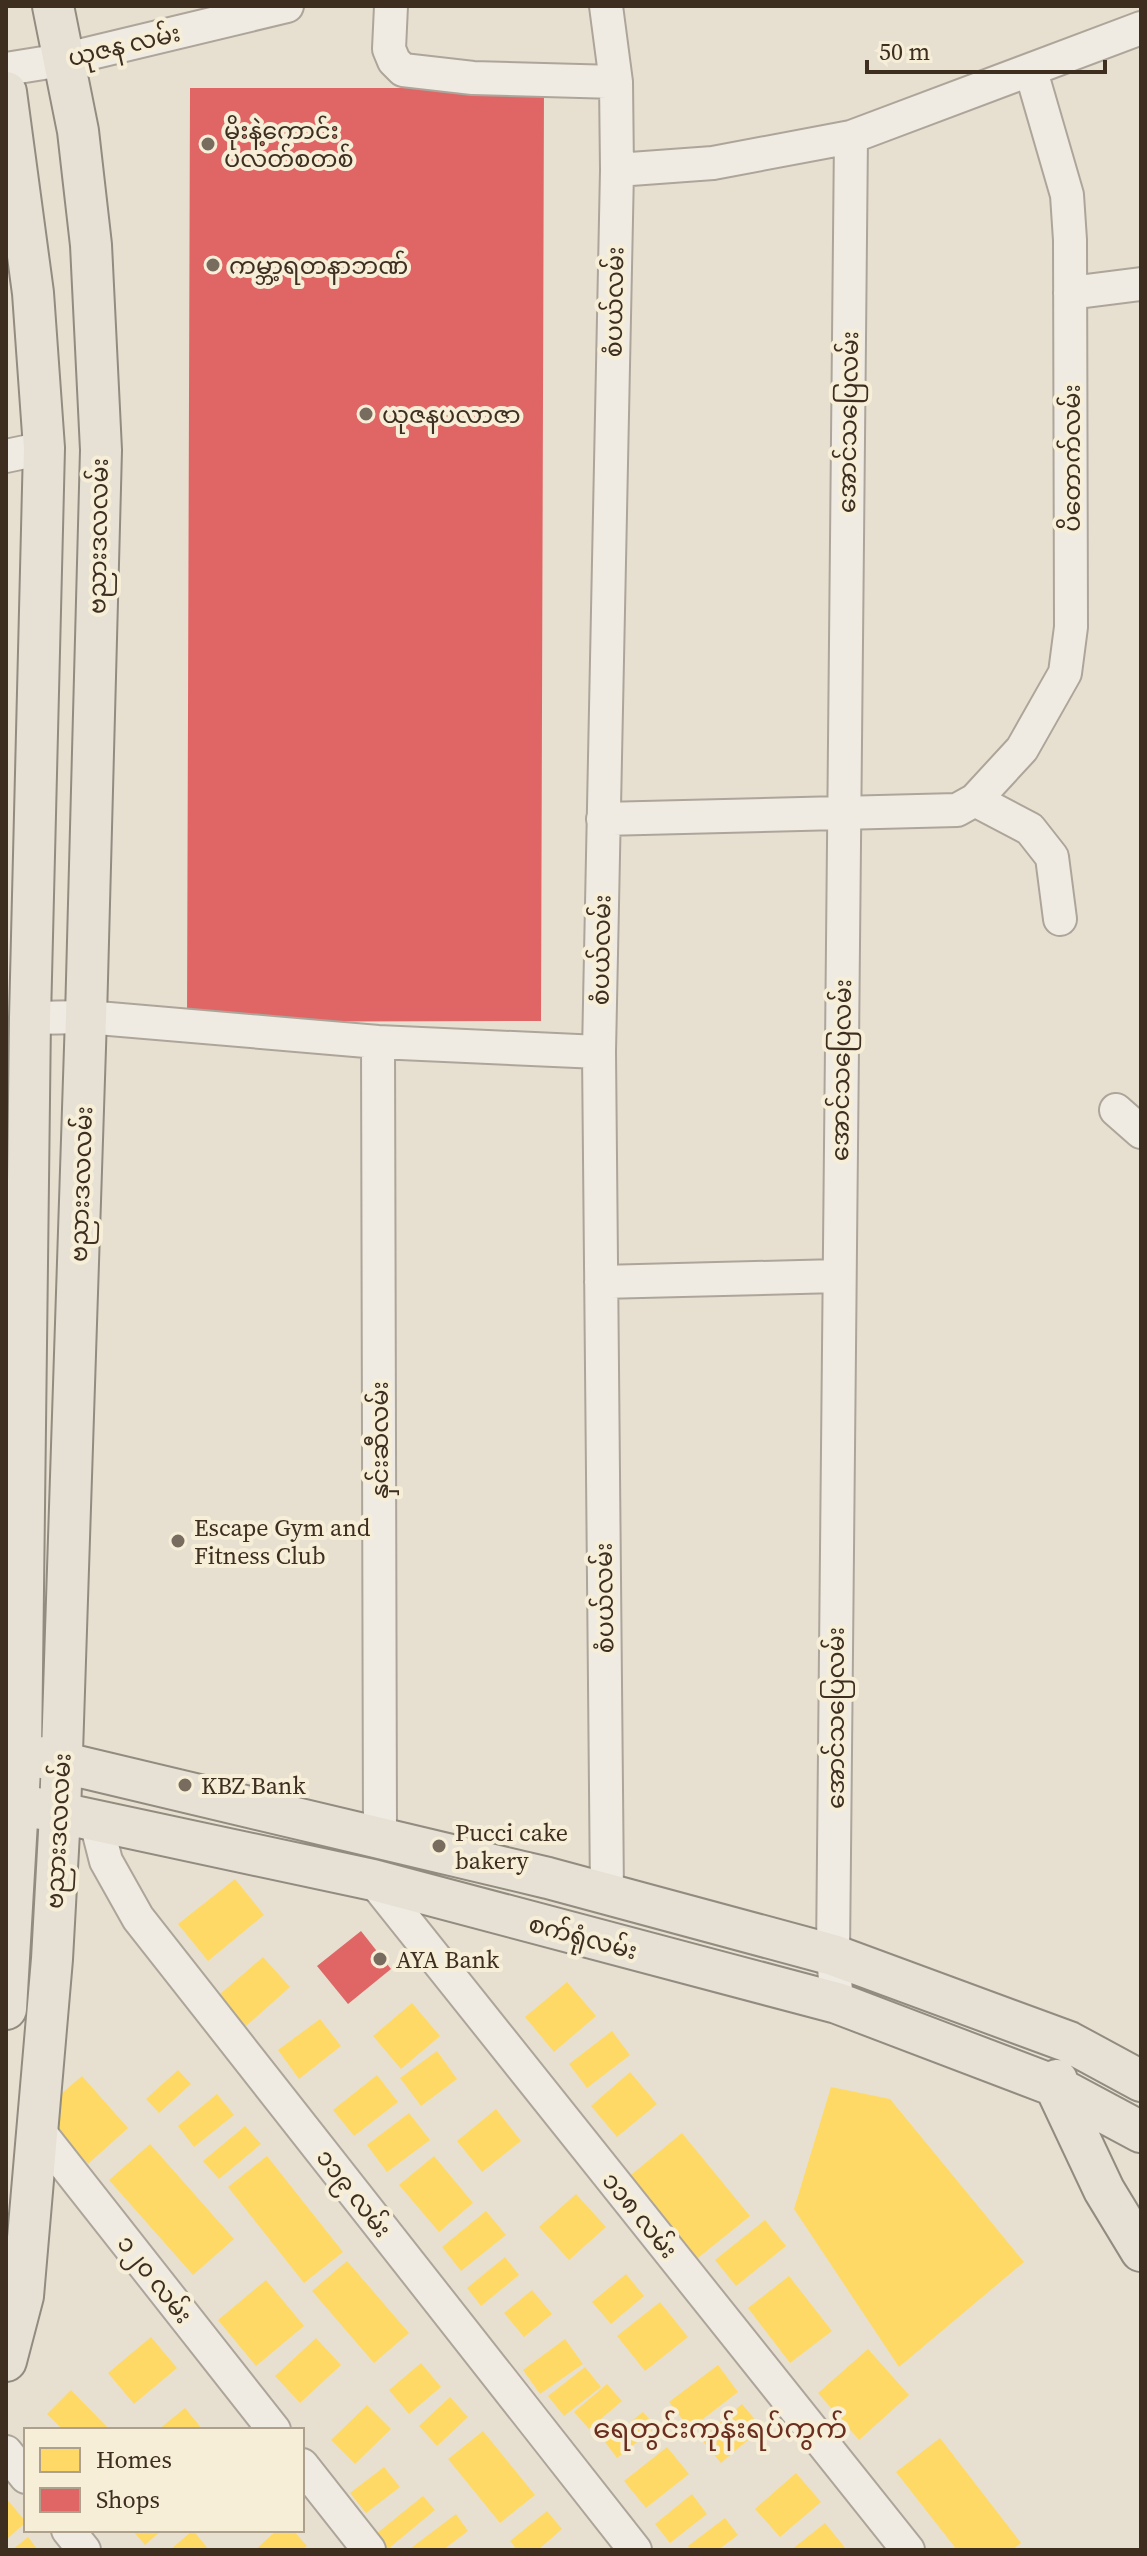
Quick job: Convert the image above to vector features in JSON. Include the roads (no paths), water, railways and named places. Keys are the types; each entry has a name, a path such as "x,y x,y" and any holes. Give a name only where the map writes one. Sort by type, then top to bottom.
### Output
{"main road":[{"name":"ဗညားဒလလမ်း","path":"6,2361 37,2129 52,1959 78,1818 62,1763 101,450 91,245 78,131 53,6"},
{"name":"ဗညားဒလလမ်း","path":"6,92 13,196 33,293 25,452 30,1018 6,2009"},
{"name":"စက်ရုံလမ်း","path":"13,1751 380,1837 833,1955 1069,2042 1141,2081"},
{"name":"စက်ရုံလမ်း","path":"11,1801 373,1880 837,2003 1055,2086 1141,2132"},
{"path":"1069,2042 1055,2086 1104,2190 1141,2251"}],"street":[{"path":"391,6 389,49 394,61 403,70 473,78 616,82"},
{"name":"စံပယ်လမ်း","path":"606,6 616,82 617,170 599,1052 607,1894"},
{"name":"ယုဇန လမ်း","path":"6,69 62,60 281,7"},
{"path":"617,170 713,163 851,137 1141,28"},
{"name":"ပိတောက်လမ်း","path":"966,805 1022,749 1065,673 1071,627 1067,195 1031,71"},
{"name":"အောင်သပြေလမ်း","path":"837,2003 833,1955 838,1276 851,137"},
{"path":"1070,293 1141,284"},
{"path":"603,819 844,814 966,805 1030,829 1052,857 1060,919"},
{"path":"30,1018 86,1017 378,1042 599,1052"},
{"name":"နှင်းဆီလမ်း","path":"378,1042 380,1837"},
{"path":"1116,1110 1141,1132"},
{"path":"601,1282 838,1276"},
{"name":"၁၁၉ လမ်း","path":"78,1818 138,1918 635,2550"},
{"name":"၁၁၈ လမ်း","path":"373,1880 908,2550"},
{"name":"၁၂၀ လမ်း","path":"37,2129 272,2428"},
{"path":"6,2452 24,2474"},
{"path":"304,2468 369,2550"},
{"path":"70,2532 84,2550"}],"place":[{"name":"မိုးနဲ့ကောင်း ပလတ်စတစ်","path":"208,144"},
{"name":"ကမ္ဘာ့ရတနာဘဏ်","path":"213,265"},
{"name":"ယုဇနပလာဇာ","path":"366,414"},
{"name":"Escape Gym and Fitness Club","path":"178,1541"},
{"name":"KBZ Bank","path":"185,1785"},
{"name":"Pucci cake bakery","path":"439,1846"},
{"name":"AYA Bank","path":"380,1959"}],"district":[{"name":"ရေတွင်းကုန်းရပ်ကွက်","path":"720,2428"}]}
